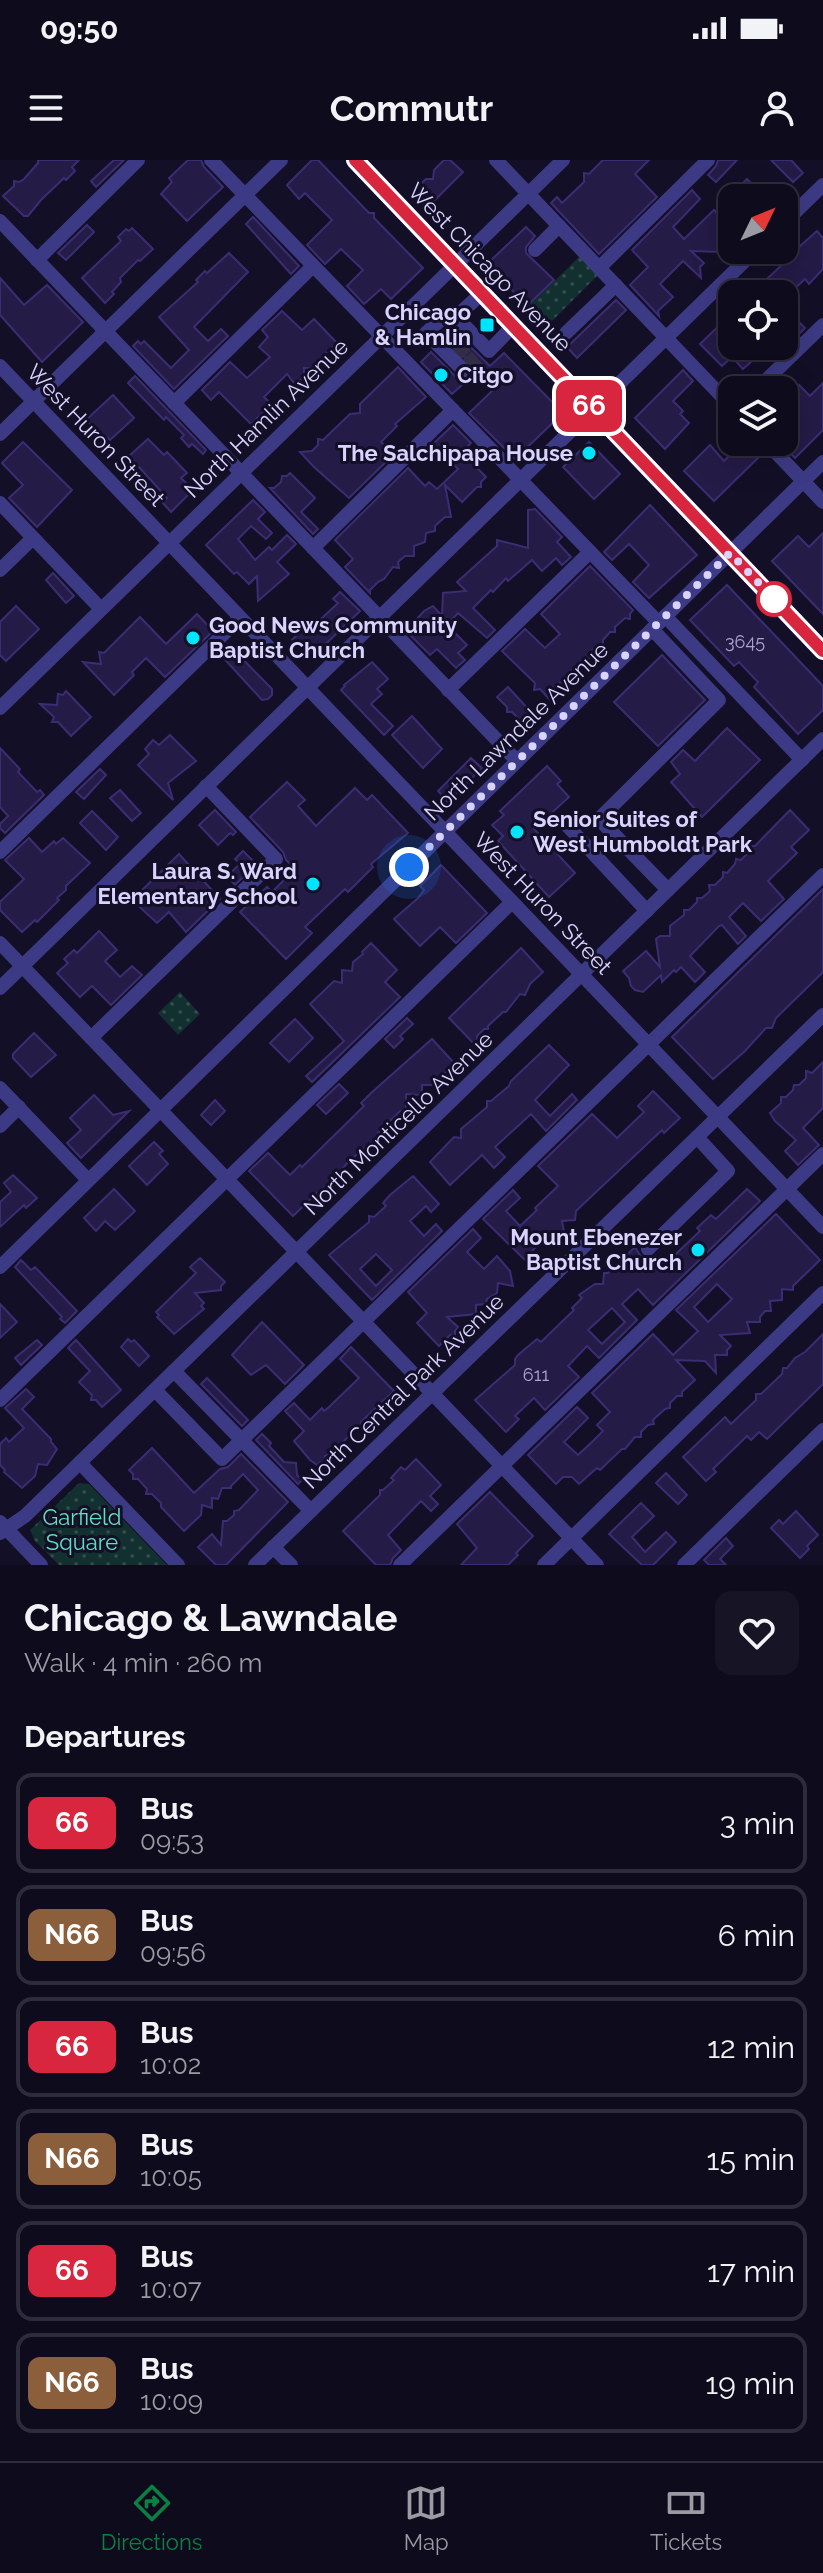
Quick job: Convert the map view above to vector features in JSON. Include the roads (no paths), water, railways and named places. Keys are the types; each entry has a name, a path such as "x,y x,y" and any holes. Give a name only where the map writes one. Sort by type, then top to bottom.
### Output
{"main road":[{"name":"West Chicago Avenue","path":"355,160 823,651"}],"street":[{"path":"37,260 138,160"},
{"path":"211,160 659,623 802,760"},
{"path":"0,434 281,160"},
{"path":"496,160 718,392"},
{"name":"North Hamlin Avenue","path":"0,708 563,160"},
{"path":"599,268 708,160"},
{"path":"798,209 823,185"},
{"path":"0,221 517,761"},
{"path":"535,250 559,226"},
{"path":"0,988 742,264"},
{"path":"174,403 313,266"},
{"path":"566,333 616,285"},
{"path":"426,333 456,322 482,293"},
{"path":"426,294 481,349 513,326"},
{"path":"406,313 462,365"},
{"path":"770,376 823,325"},
{"name":"West Huron Street","path":"0,366 823,1227"},
{"path":"313,548 453,410"},
{"path":"779,456 823,502"},
{"name":"North Lawndale Avenue","path":"0,1267 823,462"},
{"path":"0,503 101,609"},
{"path":"0,570 33,538"},
{"path":"448,690 590,552"},
{"path":"0,852 240,618"},
{"path":"659,623 719,700 599,819 668,890"},
{"name":"North Monticello Avenue","path":"2,1528 25,1516 823,739"},
{"path":"91,1038 276,859 206,786"},
{"path":"563,821 647,911"},
{"path":"155,1390 222,1459 823,875"},
{"path":"0,1400 512,902"},
{"path":"0,943 597,1565"},
{"name":"North Central Park Avenue","path":"255,1565 823,1015"},
{"path":"0,1088 88,1180"},
{"path":"0,1126 19,1107"},
{"path":"648,1249 728,1171 697,1137"},
{"path":"400,1565 823,1154"},
{"path":"544,1565 823,1293"},
{"path":"174,1371 311,1511"},
{"path":"684,1565 823,1430"},
{"path":"80,1463 178,1565"},
{"path":"2,1528 41,1565"},
{"path":"273,1547 291,1565"}],"tunnel":[{"path":"445,344 457,331"},
{"path":"456,355 469,343"},
{"path":"466,366 479,354"},
{"path":"474,375 487,362"}],"place":[{"name":"Chicago & Hamlin","path":"487,325"},
{"name":"Citgo","path":"441,375"},
{"name":"The Salchipapa House","path":"589,453"},
{"name":"Good News Community Baptist Church","path":"193,638"},
{"name":"Senior Suites of West Humboldt Park","path":"517,832"},
{"name":"Laura S. Ward Elementary School","path":"313,884"},
{"name":"Mount Ebenezer Baptist Church","path":"698,1250"}],"park label":[{"name":"Garfield Square","path":"82,1530"}]}
